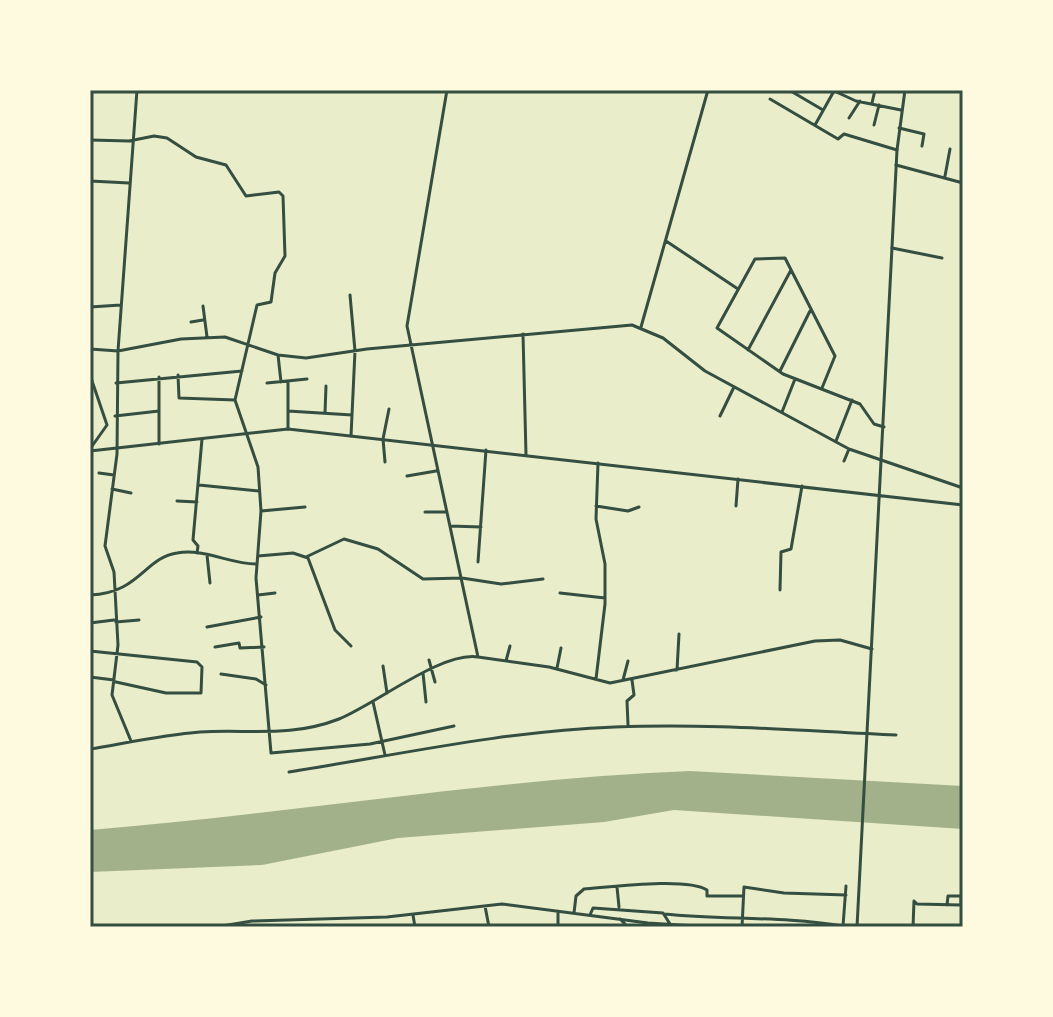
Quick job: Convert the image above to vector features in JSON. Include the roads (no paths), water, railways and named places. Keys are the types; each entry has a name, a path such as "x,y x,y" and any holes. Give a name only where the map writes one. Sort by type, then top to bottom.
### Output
{"street":[{"path":"131,741 113,697 118,652 113,563 105,546 114,475 116,383 137,90"},
{"path":"447,90 409,306 409,344 478,657"},
{"path":"641,327 708,90"},
{"path":"789,90 823,110"},
{"path":"815,125 833,90 860,101 901,110"},
{"path":"872,103 875,90"},
{"path":"857,927 896,165 905,90"},
{"path":"770,99 838,139 844,134 897,150"},
{"path":"849,118 860,101"},
{"path":"874,125 879,105"},
{"path":"899,128 924,134 922,146"},
{"path":"90,140 167,138 196,157 223,163 246,196 282,194 285,256 275,273 271,302 257,305 235,400 250,434 258,467 261,511 258,595 271,753 383,742 454,726"},
{"path":"945,176 950,149"},
{"path":"896,165 963,183"},
{"path":"90,182 129,183"},
{"path":"666,241 738,289"},
{"path":"892,248 942,258"},
{"path":"822,388 835,356 785,258 755,259 717,328 795,379 860,404 874,424 884,427"},
{"path":"748,350 791,270"},
{"path":"350,295 355,351 351,436"},
{"path":"90,307 121,305"},
{"path":"203,306 207,337"},
{"path":"780,371 811,310"},
{"path":"191,322 205,320"},
{"path":"90,349 118,351 207,337 230,337 278,355 306,358 409,344 641,327 663,338 705,371 849,449 963,488"},
{"path":"523,334 526,455"},
{"path":"278,355 281,382"},
{"path":"116,383 242,371"},
{"path":"90,375 92,395 107,425 90,450"},
{"path":"178,375 179,398 235,400"},
{"path":"159,377 159,444"},
{"path":"267,383 307,379"},
{"path":"782,412 795,379"},
{"path":"288,381 288,429"},
{"path":"325,413 326,386"},
{"path":"720,416 734,387"},
{"path":"836,441 852,400"},
{"path":"385,462 383,439 389,409"},
{"path":"115,416 159,411"},
{"path":"288,411 352,415"},
{"path":"90,450 288,429 963,505"},
{"path":"197,553 198,546 193,540 202,439"},
{"path":"844,461 849,449"},
{"path":"478,562 486,450"},
{"path":"596,679 605,598 605,564 596,506 598,463"},
{"path":"407,476 436,471"},
{"path":"99,473 114,475"},
{"path":"736,506 738,479"},
{"path":"199,485 259,491"},
{"path":"780,590 781,552 791,549 802,486"},
{"path":"112,489 131,493"},
{"path":"177,501 197,503"},
{"path":"596,506 628,511 639,507"},
{"path":"261,511 305,507"},
{"path":"425,512 446,512"},
{"path":"450,526 481,527"},
{"path":"306,557 344,539 393,557 418,578 462,578 501,584 543,579"},
{"path":"90,595 127,587 174,553 197,553 257,564"},
{"path":"258,556 293,553 306,557 314,568 335,630 351,646"},
{"path":"207,555 210,583"},
{"path":"258,595 275,593"},
{"path":"560,593 605,598"},
{"path":"207,627 261,617"},
{"path":"90,623 139,620"},
{"path":"677,670 679,634"},
{"path":"90,749 203,732 270,732 317,726 387,695 447,659 478,657 623,682 815,641 840,640 872,649"},
{"path":"215,647 239,643 240,648 264,647"},
{"path":"506,661 510,646"},
{"path":"556,669 561,648"},
{"path":"90,651 118,652 170,662 197,662 202,665 204,689 201,693 166,693 90,677"},
{"path":"429,660 435,682"},
{"path":"623,682 628,661"},
{"path":"383,666 387,695"},
{"path":"423,673 426,702"},
{"path":"221,674 256,679 266,685"},
{"path":"628,727 627,701 634,695 632,680"},
{"path":"373,702 385,755"},
{"path":"289,772 531,734 628,727 732,725 896,735"},
{"path":"574,913 576,896 584,889 700,886 707,890 707,896 743,896"},
{"path":"590,915 593,908 619,907 664,914 809,920 843,926 846,886"},
{"path":"617,887 619,907"},
{"path":"742,927 744,887 784,893 846,895"},
{"path":"913,927 914,901 947,905 961,905 961,896 948,896 947,905"},
{"path":"216,927 272,921 413,915 513,904 620,919 712,927"},
{"path":"485,906 489,927"},
{"path":"558,911 558,927"},
{"path":"664,914 670,924"},
{"path":"413,915 415,927"},
{"path":"618,927 620,919"},
{"path":"620,919 628,927"},
{"path":"272,921 272,927"}]}
